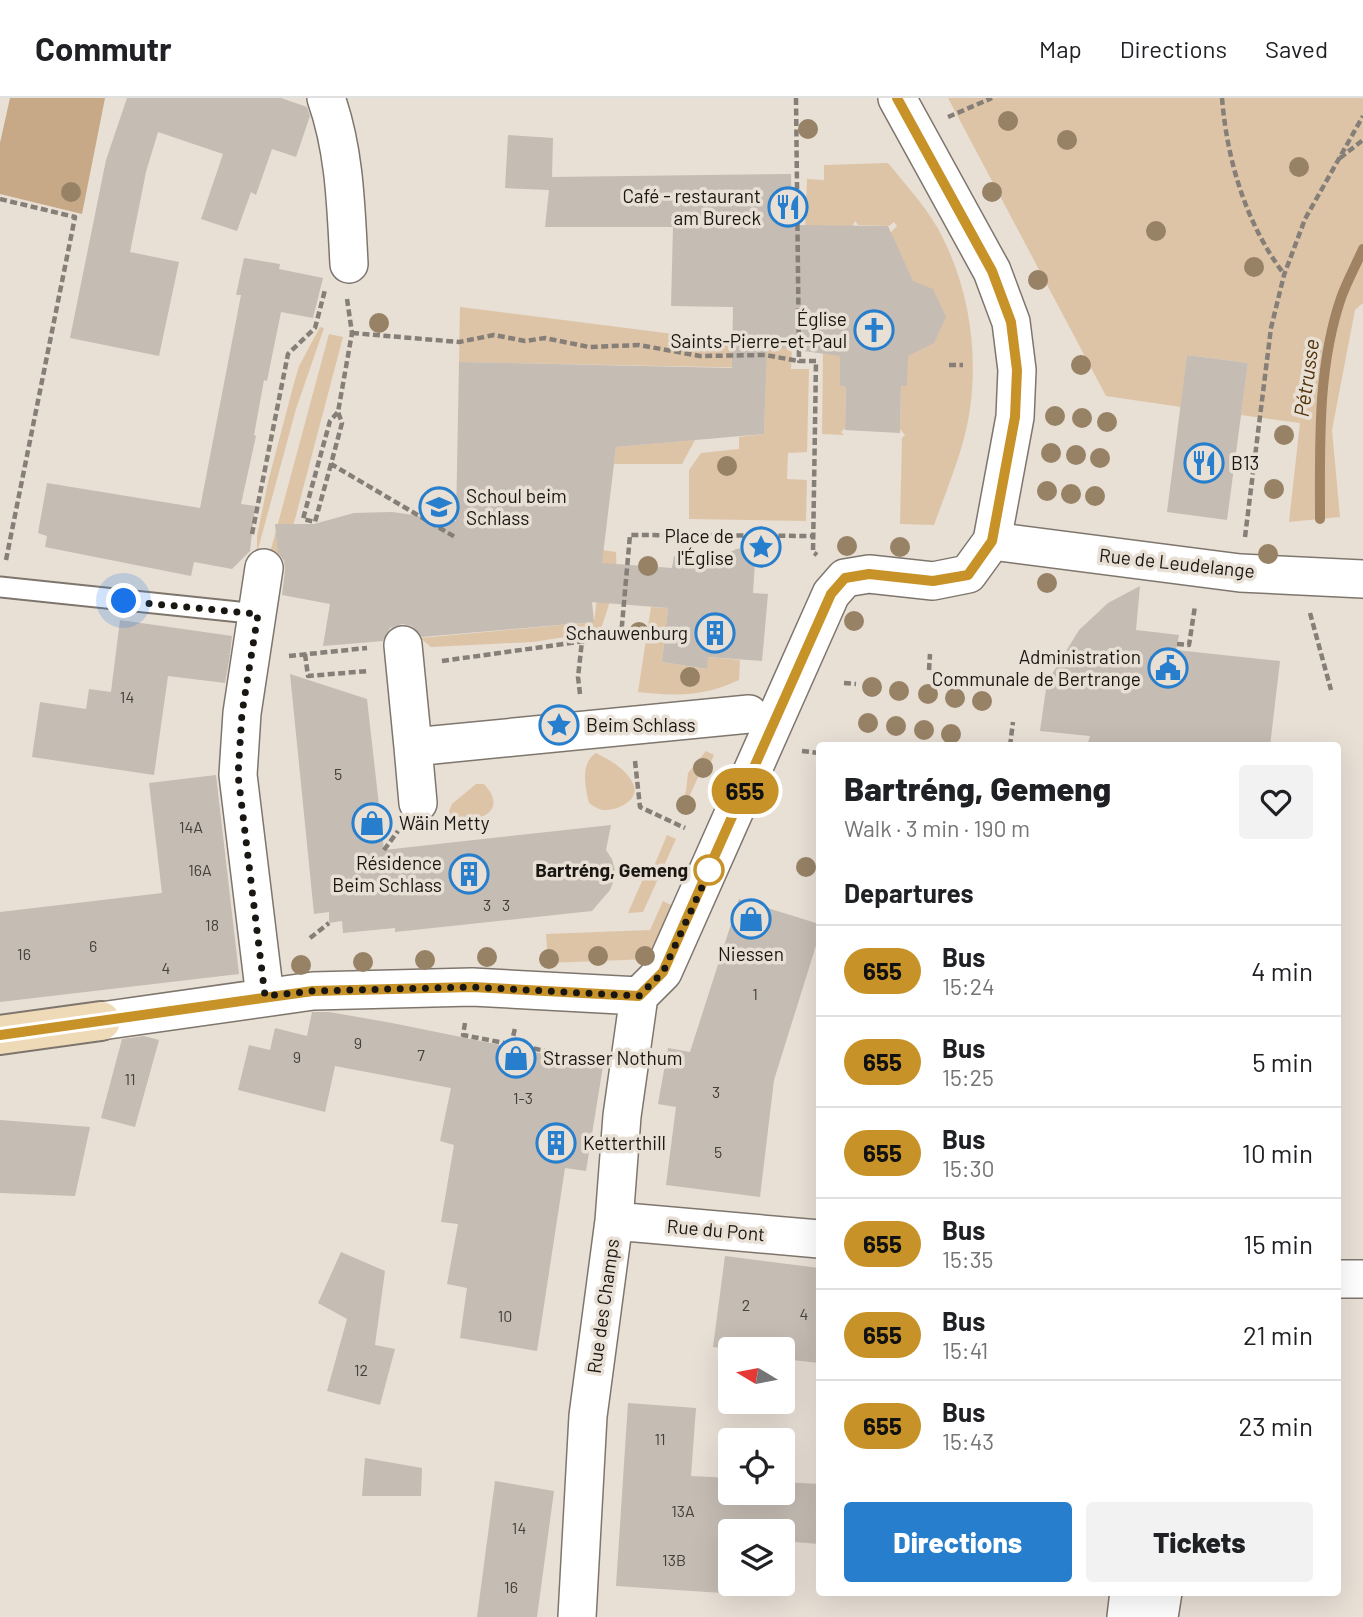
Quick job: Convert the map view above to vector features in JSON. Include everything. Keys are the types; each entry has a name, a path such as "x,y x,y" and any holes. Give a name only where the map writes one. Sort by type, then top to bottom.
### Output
{"street":[{"path":"326,98 336,125 346,198 349,264"},
{"path":"0,1035 313,991 651,984 831,594 845,578 869,574 933,581 968,575 992,541 1015,417 1017,370 1011,322 992,271 897,98"},
{"name":"Rue de Leudelange","path":"992,541 1240,573 1363,579"},
{"path":"264,568 242,713 238,775 265,996"},
{"path":"393,653 413,747 418,803"},
{"path":"413,747 749,714"},
{"name":"Rue des Champs","path":"577,1617 588,1416 614,1221 622,1116 628,1068 651,984"},
{"name":"Rue du Pont","path":"614,1221 816,1239"},
{"path":"1341,1279 1363,1279"},
{"path":"1126,1617 1129,1596"},
{"path":"1159,1617 1162,1596"}],"lane":[{"path":"1,587 258,614"}],"path":[{"path":"796,98 799,361"},
{"path":"916,132 992,98"},
{"path":"1222,98 1230,156 1244,198 1267,252 1284,275"},
{"path":"1240,573 1271,328 1284,275 1305,219 1363,116"},
{"path":"1336,161 1363,140"},
{"path":"0,199 75,217 1,587"},
{"path":"338,412 330,421 303,519 315,522 342,423 338,412 352,333 345,292 349,264"},
{"path":"264,568 248,552 288,354 315,328 326,285 349,264"},
{"path":"352,333 459,342 494,335 524,341 545,338 589,347 639,345 700,356 765,355 816,361 813,552 845,578"},
{"path":"949,365 963,365"},
{"path":"331,464 456,537"},
{"path":"393,653 308,676 305,654 393,653 621,636 630,535 813,536"},
{"path":"1298,574 1331,690"},
{"path":"1177,644 1189,645 1196,599"},
{"path":"578,677 582,641"},
{"path":"929,670 930,654"},
{"path":"844,682 856,684"},
{"path":"1010,742 1013,722"},
{"path":"632,726 640,807 674,823"},
{"path":"310,939 329,923"},
{"path":"472,987 463,1035 628,1068"}],"shaded area":[{"path":"10,98 105,98 82,214 0,194 0,143"},
{"path":"948,98 1363,98 1363,303 1355,310 1332,430 1340,517 1289,522 1300,423 1241,415 1248,363 1187,355 1181,407 1106,396"},
{"path":"888,163 926,210 950,252 967,307 971,336 972,394 968,422 958,459 934,525 900,524 902,438 905,435 900,429 901,386 907,386 901,344 939,332 941,327 917,290 890,233 897,226 894,222 889,226 858,225 855,221 852,227 805,226 807,179 824,180 824,165"},
{"path":"460,307 792,349 791,369 809,369 807,452 788,453 787,479 807,480 806,521 689,519 689,470 701,453 739,449 739,437 764,434 766,368 459,362"},
{"path":"320,327 324,328 296,409 257,553 257,536 268,482 294,383 299,366"},
{"path":"329,334 343,337 285,557 270,553"},
{"path":"846,344 840,383 840,386 846,387 845,428 841,432 844,435 822,434 823,352"},
{"path":"695,440 682,464 614,464 616,447"},
{"path":"603,550 616,552 617,580 600,632 532,642 431,647 420,638 594,622"},
{"path":"651,607 668,608 662,662 706,669 708,657 740,660 739,680 713,690 689,694 638,692"},
{"path":"706,751 714,755 705,775 700,773 689,797 694,799 688,814 679,810 686,791 688,773"},
{"path":"596,753 623,770 634,786 633,796 620,807 603,810 589,803 585,783 586,769 591,757"},
{"path":"476,784 484,784 491,794 492,809 487,814 471,819 451,817 449,811 452,804"},
{"path":"667,835 676,839 643,912 628,913 646,872 654,866"},
{"path":"663,901 673,906 649,959 548,963 546,934 650,930"}],"building":[{"path":"127,98 281,98 307,107 310,116 296,157 272,149 256,195 251,192 237,231 201,219 223,154 158,132 146,172 130,252 179,262 159,356 70,338 106,160"},
{"path":"508,135 553,138 552,177 791,174 792,225 888,226 913,281 933,289 946,317 934,343 908,356 907,386 901,386 900,433 845,430 846,387 840,386 840,356 767,346 764,434 616,447 602,563 672,568 674,556 723,556 743,548 753,553 753,593 768,594 762,661 708,657 707,669 662,662 668,608 592,602 594,622 422,637 412,626 402,624 390,628 383,641 323,646 330,604 282,595 285,570 284,561 278,552 275,524 314,524 354,513 392,512 456,521 459,362 732,368 733,307 671,306 673,227 545,227 549,190 505,188"},
{"path":"244,258 280,264 279,269 323,278 313,318 281,312 267,381 264,380 254,435 256,436 241,504 255,506 250,551 232,569 194,562 191,576 45,547 47,536 38,533 47,483 200,508 241,295 236,295"},
{"name":"B13","path":"1187,355 1248,363 1227,520 1167,512"},
{"name":"Administration Communale de Bertrange","path":"1140,586 1136,630 1179,635 1176,650 1280,661 1270,742 1088,742 1090,736 1040,731 1047,682 1079,630 1108,603"},
{"path":"120,620 232,636 225,683 168,676 154,775 32,757 40,702 86,709 89,689 111,692"},
{"name":"Résidence Beim Schlass","path":"290,674 367,699 384,850 611,825 606,850 612,859 616,875 610,890 592,911 395,932 395,928 343,933 342,921 329,923 329,912 314,914"},
{"path":"216,775 239,974 0,1002 0,912 162,893 149,783"},
{"path":"739,899 816,923 816,946 774,1080 760,1197 666,1185 676,1107 658,1104 668,1048 690,1052"},
{"path":"312,1012 329,1012 392,1023 603,1066 586,1171 565,1168 537,1351 460,1338 467,1288 447,1284 458,1224 441,1222 454,1145 440,1141 451,1088 335,1066 325,1112 238,1090 249,1045 270,1050 275,1028 307,1036"},
{"path":"144,1036 159,1040 135,1127 101,1118 122,1039"},
{"path":"0,1120 90,1127 75,1196 0,1193"},
{"path":"341,1252 385,1271 375,1345 395,1349 380,1405 327,1391 347,1319 318,1303"},
{"path":"725,1256 816,1268 816,1363 795,1360 795,1337 718,1337 718,1348 713,1347"},
{"path":"628,1403 696,1408 691,1476 718,1477 718,1505 795,1505 795,1483 816,1484 816,1544 795,1542 795,1519 718,1519 718,1593 616,1586"},
{"path":"365,1458 422,1468 421,1496 362,1496"},
{"path":"495,1481 554,1491 537,1617 477,1617"}],"waterway":[{"name":"Pétrusse","path":"1320,519 1322,407 1328,352 1341,298 1363,249"}],"bus line":[{"name":"655","path":"0,1035 313,991 472,987 639,996 663,972 831,594 845,578 869,574 933,581 968,575 992,541 1015,417 1017,370 1011,322 992,271 897,98"}],"place":[{"name":"Café - restaurant am Bureck","path":"788,207"},
{"name":"Église Saints-Pierre-et-Paul","path":"874,330"},
{"name":"B13","path":"1204,463"},
{"name":"Schoul beim Schlass","path":"439,507"},
{"name":"Place de l'Église","path":"761,547"},
{"name":"Schauwenburg","path":"715,633"},
{"name":"Administration Communale de Bertrange","path":"1168,668"},
{"name":"Beim Schlass","path":"559,725"},
{"name":"Wäin Metty","path":"372,823"},
{"name":"Bartréng, Gemeng","path":"709,870"},
{"name":"Résidence Beim Schlass","path":"469,874"},
{"name":"Niessen","path":"751,919"},
{"name":"Strasser Nothum","path":"516,1058"},
{"name":"Ketterthill","path":"556,1143"}],"route":[{"path":"124,601 258,614 242,713 238,775 265,996 313,991 472,987 639,996 663,972 713,863 709,870"}]}
